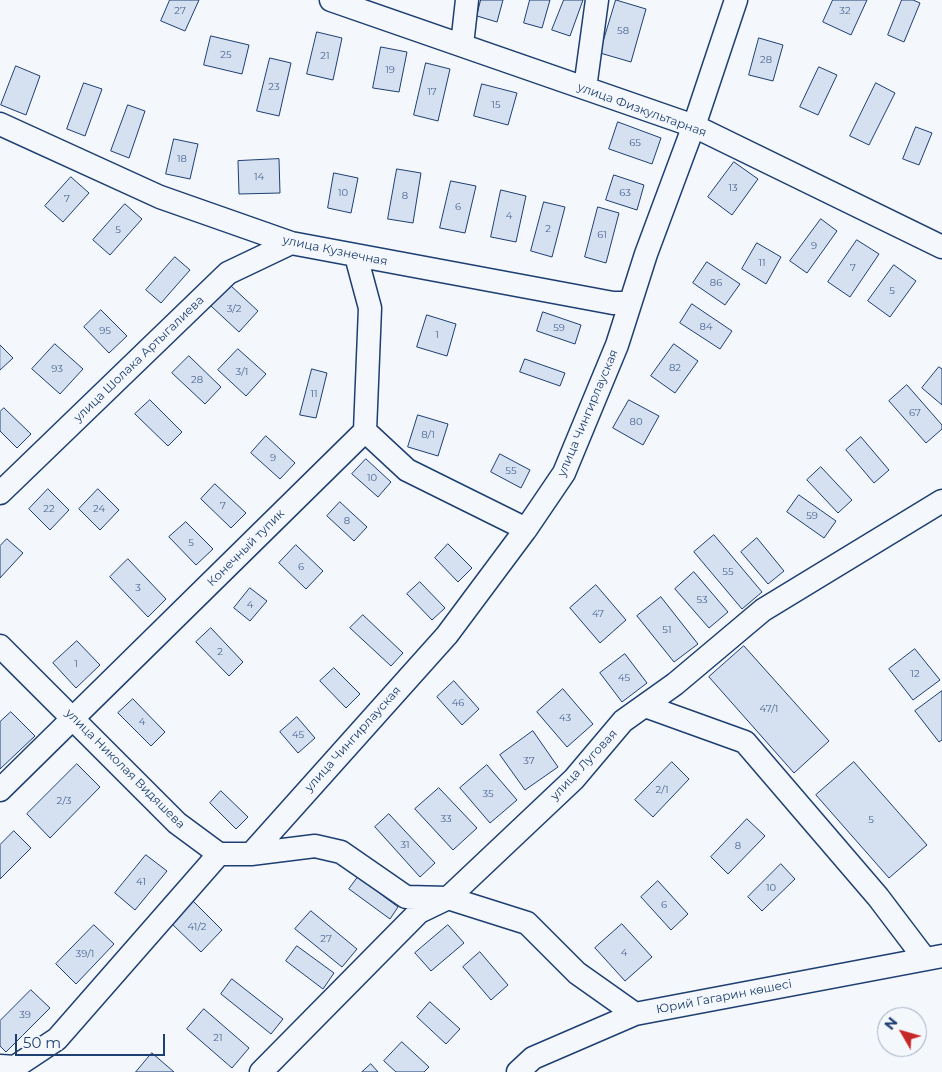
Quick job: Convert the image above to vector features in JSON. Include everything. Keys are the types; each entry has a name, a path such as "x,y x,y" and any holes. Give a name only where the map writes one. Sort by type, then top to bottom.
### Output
{"street":[{"name":"улица Физкультарная","path":"331,0 694,126 942,247"},
{"path":"462,46 467,0"},
{"path":"585,88 597,0"},
{"name":"улица Чингирлауская","path":"251,854 447,635 526,529 564,473 617,345 646,254 694,126 736,0"},
{"name":"улица Кузнечная","path":"0,124 160,196 291,243 613,304 630,304"},
{"name":"улица Шолака Артыгалиева","path":"0,493 228,273 291,243"},
{"path":"356,256 370,308 365,431 407,470 526,529"},
{"name":"Конечный тупик","path":"0,790 365,431"},
{"name":"улица Луговая","path":"261,1072 419,912 448,898 574,779 623,721 675,684 763,610 942,501"},
{"name":"улица Николая Видяшева","path":"0,646 177,823 219,854"},
{"path":"645,706 745,742 878,897 934,958"},
{"path":"0,1066 15,1067 57,1039 219,854 251,854 316,846 341,852 406,897 448,898 527,923 577,972 635,1014"},
{"name":"Юрий Гагарин көшесі","path":"518,1072 533,1058 635,1014 934,958"}],"building":[{"path":"170,0 199,0 185,31 161,21"},
{"path":"481,0 503,0 497,22 477,16"},
{"path":"530,0 550,0 542,28 524,23"},
{"path":"564,0 583,0 570,36 552,30"},
{"path":"616,0 646,9 631,62 600,53"},
{"path":"833,0 867,0 851,35 823,22"},
{"path":"902,0 913,0 920,3 904,42 888,35"},
{"path":"317,32 342,38 333,80 307,74"},
{"path":"211,36 249,45 242,74 204,65"},
{"path":"759,38 783,45 773,81 749,75"},
{"path":"381,47 407,52 399,92 373,88"},
{"path":"270,58 291,63 279,116 257,111"},
{"path":"426,63 450,69 438,121 414,115"},
{"path":"16,66 40,76 26,115 1,105"},
{"path":"819,67 837,75 818,115 800,107"},
{"path":"84,83 102,89 85,136 67,129"},
{"path":"876,83 895,93 869,145 850,136"},
{"path":"482,84 517,93 508,125 474,116"},
{"path":"128,105 145,111 129,158 111,151"},
{"path":"618,122 661,138 652,164 609,149"},
{"path":"916,127 932,133 919,165 903,159"},
{"path":"174,139 198,144 190,179 166,174"},
{"path":"279,159 280,193 239,194 238,161"},
{"path":"734,162 758,179 732,215 708,197"},
{"path":"397,169 421,173 413,223 388,219"},
{"path":"334,173 358,178 351,213 328,208"},
{"path":"614,175 644,185 637,210 606,200"},
{"path":"71,177 89,193 63,222 45,206"},
{"path":"451,181 476,186 465,233 440,228"},
{"path":"501,190 526,196 516,242 491,237"},
{"path":"544,202 565,207 552,257 531,251"},
{"path":"125,204 142,219 110,255 93,240"},
{"path":"598,207 619,213 606,263 585,257"},
{"path":"821,219 837,231 807,273 790,261"},
{"path":"857,240 879,254 850,297 828,282"},
{"path":"757,243 781,257 766,284 742,269"},
{"path":"175,257 190,270 161,303 146,290"},
{"path":"707,262 740,284 725,305 693,283"},
{"path":"894,265 916,281 890,317 868,301"},
{"path":"230,285 258,311 239,332 211,306"},
{"path":"692,304 732,331 720,349 680,323"},
{"path":"101,310 127,336 109,353 84,327"},
{"path":"543,312 581,325 575,344 537,331"},
{"path":"427,315 456,324 447,356 417,347"},
{"path":"55,344 83,369 60,394 32,369"},
{"path":"674,344 698,361 675,393 651,376"},
{"path":"0,345 13,358 0,370"},
{"path":"238,349 266,374 246,396 218,370"},
{"path":"189,356 221,387 205,404 172,373"},
{"path":"525,359 565,373 560,386 520,372"},
{"path":"939,367 942,369 942,405 922,388"},
{"path":"312,369 327,373 316,418 300,415"},
{"path":"907,385 942,425 942,429 926,443 889,401"},
{"path":"150,400 182,432 168,446 135,414"},
{"path":"629,400 659,416 643,445 613,428"},
{"path":"4,408 31,434 17,448 0,431 0,412"},
{"path":"418,415 448,424 438,456 408,447"},
{"path":"266,436 295,463 280,479 251,453"},
{"path":"861,437 889,470 874,483 846,450"},
{"path":"500,454 530,470 521,488 491,472"},
{"path":"366,459 391,482 378,497 352,474"},
{"path":"821,467 852,500 838,513 807,480"},
{"path":"215,484 246,513 231,528 201,499"},
{"path":"48,489 69,510 50,530 29,509"},
{"path":"98,489 119,510 100,530 79,509"},
{"path":"799,495 836,521 824,538 787,512"},
{"path":"340,502 367,527 354,541 327,516"},
{"path":"186,522 213,549 196,565 169,537"},
{"path":"714,535 762,592 742,609 694,552"},
{"path":"757,538 784,571 768,584 741,552"},
{"path":"7,539 23,553 0,578 0,546"},
{"path":"448,544 472,568 458,582 435,558"},
{"path":"296,545 323,571 306,589 279,563"},
{"path":"128,559 166,599 148,617 110,577"},
{"path":"694,572 728,612 709,628 675,589"},
{"path":"420,582 445,608 432,620 407,594"},
{"path":"596,585 626,620 600,643 570,608"},
{"path":"250,588 267,601 250,621 234,608"},
{"path":"661,597 698,644 674,662 637,616"},
{"path":"363,615 403,653 391,666 350,628"},
{"path":"211,628 243,662 229,676 196,642"},
{"path":"77,641 100,665 76,688 53,663"},
{"path":"744,646 829,741 794,773 709,677"},
{"path":"915,649 940,680 913,700 889,669"},
{"path":"625,654 647,683 622,702 600,673"},
{"path":"334,668 360,694 346,708 320,681"},
{"path":"454,681 479,709 462,725 437,697"},
{"path":"563,689 593,724 567,747 537,712"},
{"path":"942,691 942,740 939,742 915,711"},
{"path":"133,699 165,732 151,746 118,713"},
{"path":"11,712 35,736 0,769 0,722"},
{"path":"297,717 315,738 298,753 280,732"},
{"path":"533,731 558,767 525,790 500,755"},
{"path":"672,762 689,779 653,817 635,800"},
{"path":"854,762 927,845 889,878 816,795"},
{"path":"77,764 100,787 50,838 27,814"},
{"path":"487,765 517,800 490,823 460,788"},
{"path":"439,788 477,828 453,850 415,809"},
{"path":"221,791 248,817 236,829 210,803"},
{"path":"389,814 435,863 420,877 375,827"},
{"path":"747,819 765,836 728,874 711,857"},
{"path":"14,831 31,848 0,879 0,845"},
{"path":"146,855 167,871 135,910 115,893"},
{"path":"781,864 795,879 762,911 748,897"},
{"path":"358,877 398,907 390,919 349,889"},
{"path":"658,881 688,914 671,930 641,897"},
{"path":"193,901 222,930 201,952 171,923"},
{"path":"311,911 357,949 342,967 295,929"},
{"path":"622,924 652,957 625,981 595,948"},
{"path":"94,925 114,944 76,984 56,964"},
{"path":"448,925 464,943 431,971 415,953"},
{"path":"297,946 334,973 323,989 286,961"},
{"path":"480,952 508,985 491,1000 463,967"},
{"path":"232,979 283,1019 271,1034 221,994"},
{"path":"31,990 50,1008 6,1052 0,1046 0,1021"},
{"path":"430,1002 460,1029 446,1044 417,1017"},
{"path":"204,1009 249,1048 232,1068 187,1029"},
{"path":"402,1042 429,1067 424,1072 396,1072 384,1061"},
{"path":"152,1053 174,1072 136,1072"},
{"path":"371,1064 378,1072 362,1072"}]}
